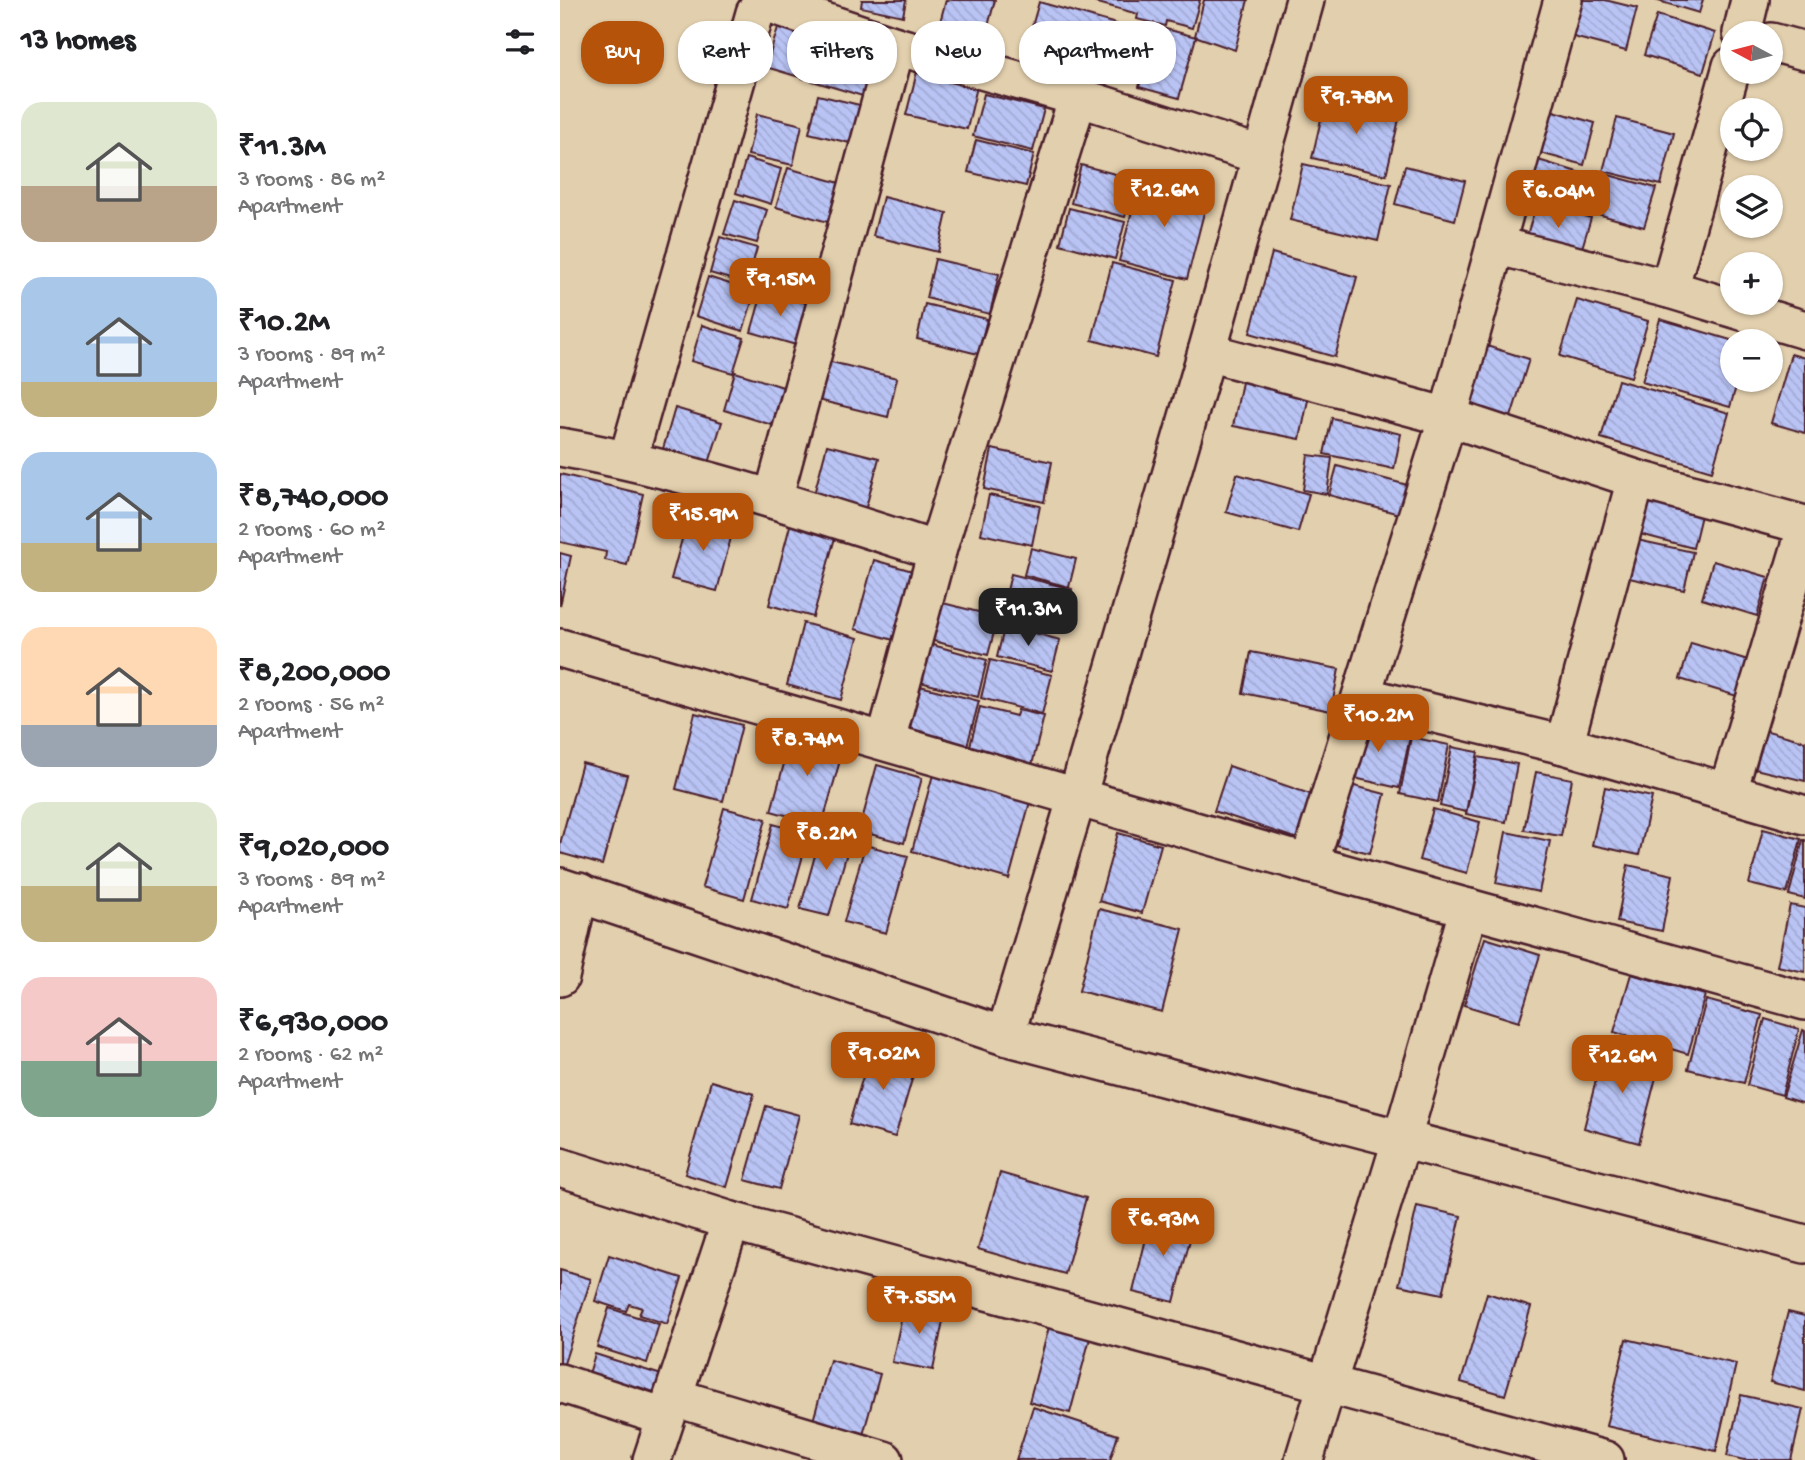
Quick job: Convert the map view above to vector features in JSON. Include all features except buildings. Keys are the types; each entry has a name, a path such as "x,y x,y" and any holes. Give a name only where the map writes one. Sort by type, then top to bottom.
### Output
{"street":[{"path":"1005,1035 1207,352 1305,0"},
{"path":"1309,864 1448,417 1563,0"},
{"path":"1745,21 1750,0"},
{"path":"628,459 755,13 760,6 771,4 822,21"},
{"path":"1783,45 1805,51"},
{"path":"897,46 1078,97 1260,155"},
{"path":"773,499 886,84"},
{"path":"1669,289 1727,84"},
{"path":"886,740 937,551 1078,97"},
{"path":"1495,245 1669,289 1805,330"},
{"path":"1207,352 1448,417 1636,479 1805,525"},
{"path":"560,446 628,459 773,499 937,551"},
{"path":"1564,745 1636,479"},
{"path":"1728,791 1805,531"},
{"path":"560,648 1309,864 1805,1001"},
{"path":"1362,696 1564,745 1805,815"},
{"path":"560,977 570,890 1005,1035 1805,1244"},
{"path":"1304,1460 1469,908"},
{"path":"560,1167 731,1221 1327,1385 1536,1451 1605,1460"},
{"path":"652,1460 731,1221"},
{"path":"560,1383 884,1460"}]}
